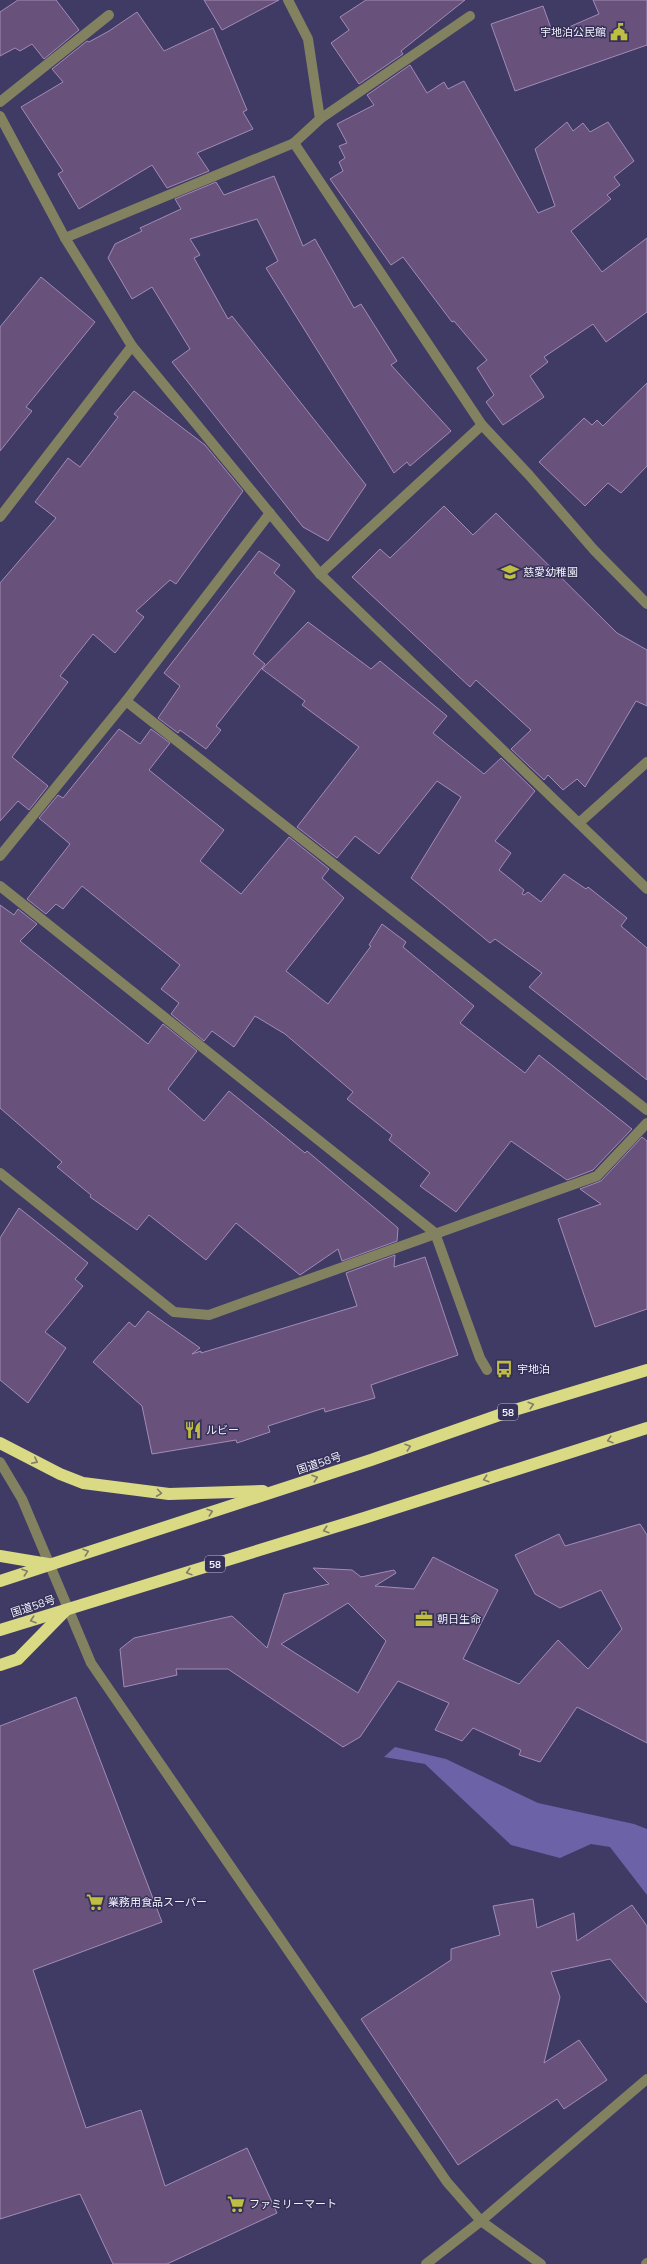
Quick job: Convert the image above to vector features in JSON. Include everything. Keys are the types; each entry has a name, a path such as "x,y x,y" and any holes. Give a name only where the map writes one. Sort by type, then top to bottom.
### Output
{"highway":[{"name":"国道58号","path":"0,1581 278,1491 505,1413 647,1370"},
{"name":"国道58号","path":"0,1630 364,1518 647,1428"},
{"path":"0,1443 60,1474 83,1483 169,1494 278,1491"},
{"path":"0,1556 49,1564"},
{"path":"0,1665 18,1659 67,1609"}],"street":[{"path":"288,0 308,39 320,119"},
{"path":"0,102 109,15"},
{"path":"65,238 294,143 320,119 470,16"},
{"path":"0,116 65,238 132,346 320,574 647,889"},
{"path":"294,143 482,425 529,475 594,550 647,604"},
{"path":"0,517 132,346"},
{"path":"320,574 482,425"},
{"path":"0,856 126,701 270,513"},
{"path":"126,701 647,1110"},
{"path":"579,824 647,762"},
{"path":"0,886 435,1233 480,1358 487,1370"},
{"path":"0,1173 174,1312 209,1315 597,1176 647,1123"},
{"path":"0,1462 22,1499 91,1663 447,2182 481,2220 541,2264"},
{"path":"426,2264 481,2220 647,2079"}],"shaded area":[{"path":"395,1747 446,1759 538,1803 634,1824 647,1829 647,1895 610,1847 591,1844 560,1858 511,1845 425,1764 384,1757"}],"building":[{"path":"18,0 56,0 79,30 44,59 32,44 20,51 15,48 0,56 0,12"},
{"path":"204,0 279,0 222,30"},
{"path":"366,0 465,0 401,51 403,54 359,84 331,43 349,30 340,17"},
{"path":"593,0 647,0 647,45 515,91 491,24 543,6 553,34 599,14"},
{"path":"137,12 164,51 213,28 247,110 243,112 253,129 197,153 209,171 167,188 152,165 79,209 58,174 63,171 21,107 63,82 52,69 87,41 89,42 109,31"},
{"path":"410,65 427,93 444,82 448,89 464,81 538,213 555,206 535,149 567,122 573,131 583,123 590,132 608,122 634,161 614,177 620,185 607,195 611,199 571,231 602,272 647,238 647,312 606,342 593,324 544,357 548,362 530,376 544,397 503,425 486,402 494,395 477,368 487,360 454,321 452,322 403,257 391,265 330,179 343,171 339,162 345,158 339,146 347,143 337,124 374,105 367,95"},
{"path":"274,176 303,246 315,239 354,308 361,304 397,361 391,365 451,431 410,466 407,462 394,473 266,268 278,261 257,219 190,239 200,255 194,258 228,319 232,316 366,485 328,541 303,527 172,362 190,349 152,287 132,299 108,258 115,244 142,231 140,228 181,209 175,199 216,182 224,195"},
{"path":"41,277 95,322 26,407 32,411 0,451 0,327"},
{"path":"647,383 647,466 621,493 608,483 585,506 539,462 584,418 592,425 597,420 603,426"},
{"path":"134,391 205,445 243,491 176,584 170,580 136,611 144,617 115,653 93,634 60,676 68,682 12,757 48,786 29,810 18,801 0,821 0,583 56,518 35,502 68,458 80,467 118,417 114,414"},
{"path":"444,506 473,535 496,513 617,633 647,650 647,706 636,701 585,787 577,779 563,790 548,775 544,780 511,749 531,730 476,680 470,687 352,577 380,549 390,558"},
{"path":"259,551 280,565 274,573 295,591 253,654 265,664 216,726 221,730 206,749 180,730 178,733 158,718 180,686 164,673"},
{"path":"308,622 371,669 380,661 447,716 433,733 484,774 501,758 535,791 495,841 511,853 499,870 524,890 522,894 524,895 528,892 541,902 564,874 586,889 588,887 627,918 621,926 647,948 647,1080 529,987 542,973 495,939 490,943 411,878 461,797 437,781 379,854 355,836 337,858 297,827 359,747 302,705 305,701 262,669"},
{"path":"119,729 140,744 151,729 170,743 149,770 224,830 200,861 241,894 289,837 329,869 322,878 344,898 286,971 328,1004 371,946 369,945 382,924 406,942 403,947 474,1006 460,1023 525,1073 539,1055 632,1129 593,1170 567,1180 511,1141 456,1212 420,1186 430,1173 389,1140 392,1135 347,1099 353,1092 285,1034 255,1016 234,1047 212,1031 204,1041 171,1014 179,1003 161,989 180,965 82,886 63,909 56,904 46,914 27,899 70,844 39,818 58,795 63,798"},
{"path":"0,905 14,915 18,909 37,924 20,941 148,1044 163,1024 197,1051 168,1089 204,1121 229,1091 305,1153 307,1151 398,1228 397,1241 342,1261 338,1249 300,1275 236,1223 206,1260 149,1215 137,1230 90,1197 91,1195 57,1167 62,1162 0,1108"},
{"path":"642,1137 647,1141 647,1309 595,1327 558,1219 601,1204 580,1189 601,1181"},
{"path":"19,1208 88,1263 75,1279 83,1286 45,1332 66,1348 28,1403 0,1380 0,1238"},
{"path":"395,1255 394,1267 425,1257 458,1355 371,1385 375,1398 325,1412 324,1408 268,1426 270,1432 237,1443 236,1440 152,1454 142,1406 93,1362 129,1322 135,1327 148,1311 200,1348 192,1354 201,1351 201,1353 357,1306 346,1273"},
{"path":"640,1524 647,1535 647,1743 577,1707 540,1762 519,1755 521,1750 473,1728 462,1741 435,1730 449,1703 398,1681 360,1737 343,1747 228,1669 176,1669 177,1675 124,1687 120,1649 134,1638 232,1616 267,1648 284,1594 329,1584 313,1568 352,1570 361,1577 394,1570 396,1573 375,1586 414,1589 433,1557 498,1590 463,1659 519,1684 558,1640 588,1669 622,1629 601,1590 560,1608 535,1594 515,1555 559,1534 565,1546","holes":["348,1603 386,1641 358,1693 281,1644"]},
{"path":"76,1697 162,1922 33,1970 86,2128 141,2110 165,2186 247,2148 277,2213 167,2264 113,2264 80,2194 0,2219 0,1726"},
{"path":"533,1899 537,1928 574,1913 577,1941 632,1905 647,1926 647,2003 610,1959 551,1972 560,1997 544,2063 579,2040 607,2080 564,2109 557,2099 458,2165 361,2019 451,1960 451,1949 500,1935 493,1906"}],"place":[{"name":"宇地泊公民館","path":"619,32"},
{"name":"慈愛幼稚園","path":"510,572"},
{"name":"宇地泊","path":"504,1369"},
{"name":"ルビー","path":"193,1430"},
{"name":"朝日生命","path":"424,1619"},
{"name":"業務用食品スーパー","path":"95,1902"},
{"name":"ファミリーマート","path":"236,2204"}]}
